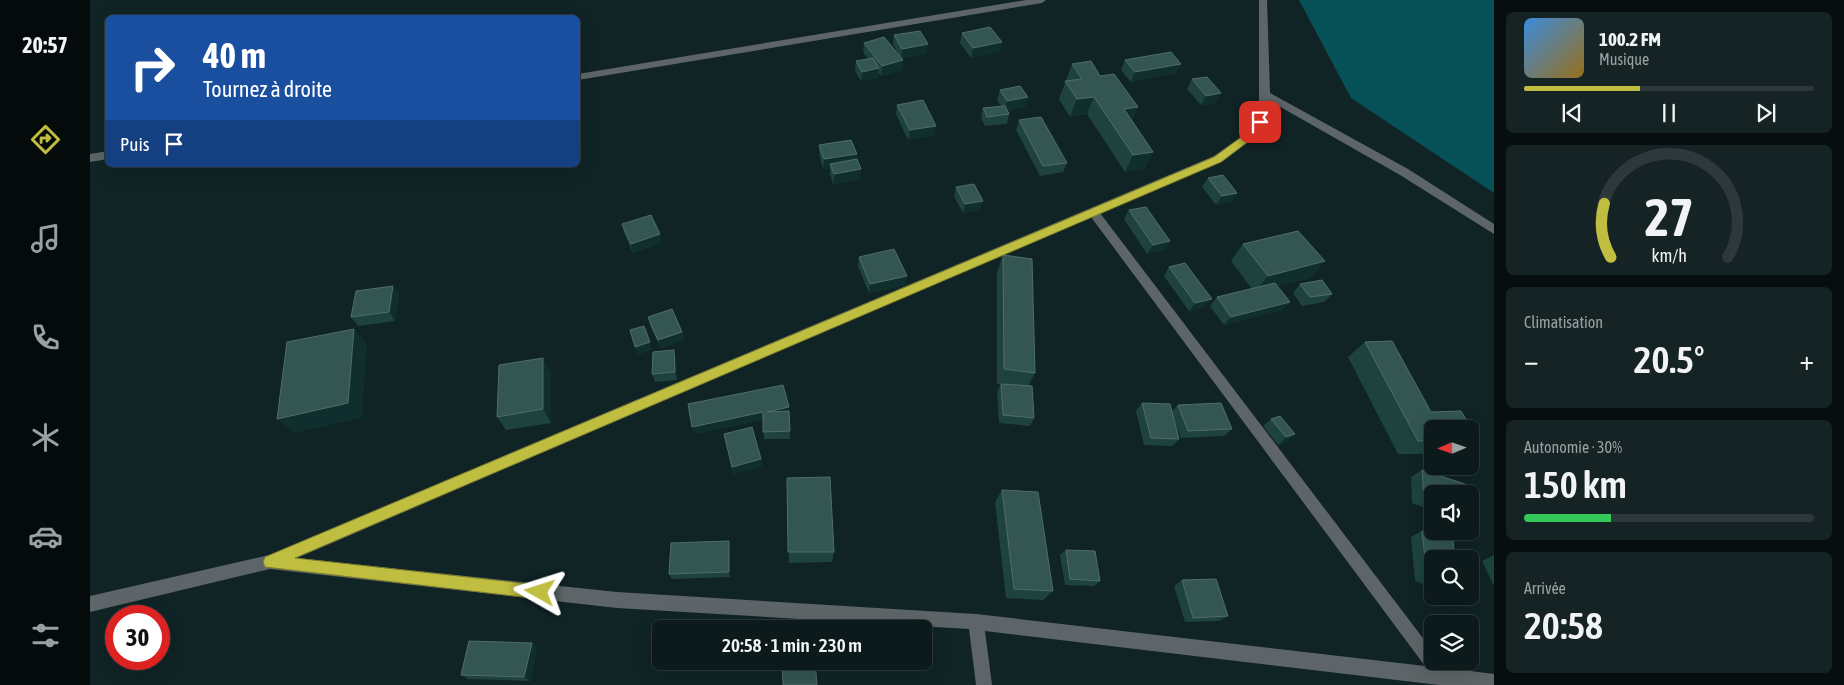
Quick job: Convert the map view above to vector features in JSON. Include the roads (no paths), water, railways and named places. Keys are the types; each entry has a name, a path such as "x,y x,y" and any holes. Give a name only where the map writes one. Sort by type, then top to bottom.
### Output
{"street":[{"path":"580,77 1042,0"},
{"path":"90,604 270,562 1218,159 1237,147 1255,132 1264,112 1263,0"},
{"path":"1265,94 1404,172 1494,230"},
{"path":"90,158 105,156"},
{"path":"1093,212 1446,681"},
{"path":"270,562 617,600 976,622 1446,681 1494,682"},
{"path":"976,622 984,685"}]}
